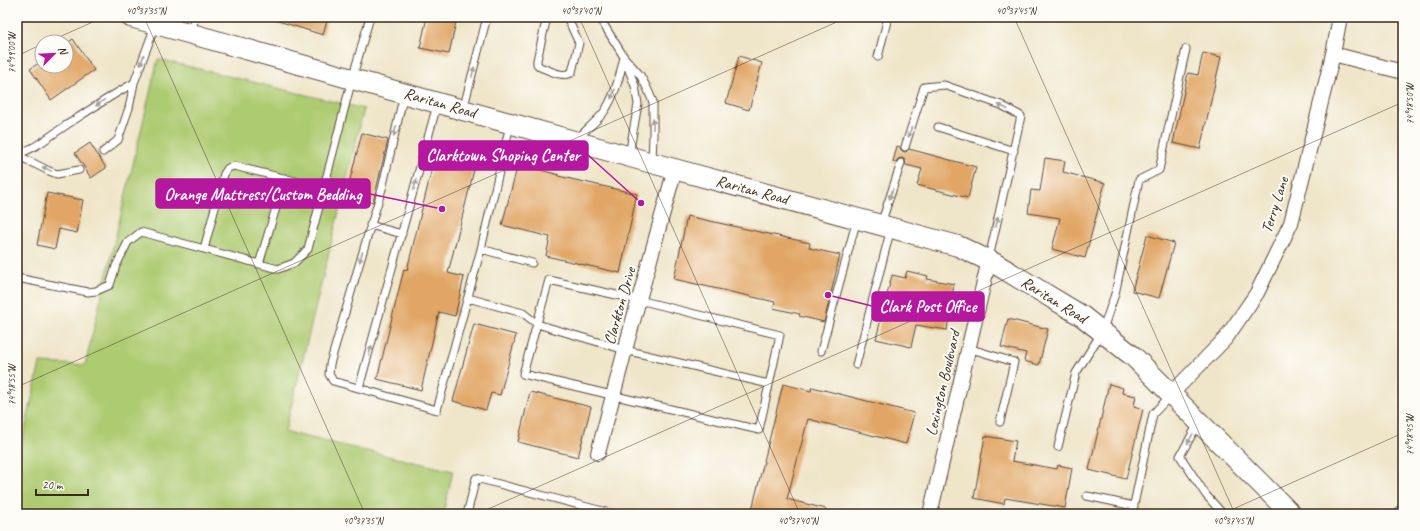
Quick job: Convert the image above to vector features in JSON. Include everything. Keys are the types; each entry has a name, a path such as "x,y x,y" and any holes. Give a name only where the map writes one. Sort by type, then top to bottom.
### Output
{"main road":[{"name":"Raritan Road","path":"142,19 193,25 352,79 652,163 958,246 989,260 1082,316 1134,357 1291,514"}],"street":[{"name":"Terry Lane","path":"1171,394 1226,338 1257,294 1291,223 1333,54 1340,17"},
{"path":"1333,54 1403,72"},
{"name":"Clarkton Drive","path":"598,453 675,169"},
{"name":"Lexington Boulevard","path":"930,514 989,260"}],"lane":[{"path":"17,278 88,292 96,291 110,285 116,266 128,242 141,232 278,269 294,263 308,248 352,79 370,17"},
{"path":"463,110 487,17"},
{"path":"547,17 537,64 540,67 564,75 572,72 579,43 567,17"},
{"path":"600,17 624,57 635,86 638,104 629,156"},
{"path":"878,57 888,17"},
{"path":"103,152 118,140 129,108 134,83 142,19"},
{"path":"1058,446 1076,373 1102,332 1115,294 1138,180 1158,170 1186,49"},
{"path":"570,140 580,136 603,112 612,97 619,78 624,57"},
{"path":"624,57 640,75 653,102 652,163"},
{"path":"17,154 39,144 107,98 134,83"},
{"path":"905,147 924,87 944,85 1001,105 1022,116 989,260"},
{"path":"404,94 382,189 370,225 330,364 329,374 333,381 437,410 481,249 510,123"},
{"path":"359,388 438,103"},
{"path":"938,127 1014,151"},
{"path":"17,154 57,174 78,170"},
{"path":"856,365 885,227 901,163"},
{"path":"204,249 224,174 228,168 234,166 324,188"},
{"path":"260,264 285,178"},
{"path":"821,351 857,219"},
{"path":"370,225 402,234"},
{"path":"481,249 532,263"},
{"path":"549,280 639,300 780,336 758,430 523,374 549,280"},
{"path":"468,298 523,313 536,324 625,350 769,384"},
{"path":"968,348 1014,362 1000,422"},
{"path":"1132,514 1152,414 1171,394"},
{"path":"1199,422 1180,456 1206,495 1223,514"},
{"path":"467,514 476,478 614,514"},
{"path":"1087,496 1134,506"}],"green space":[{"path":"158,59 364,109 285,432 453,471 443,514 17,514 17,465 40,363 85,365"}],"building":[{"path":"275,17 328,17 323,35 275,20"},
{"path":"427,17 457,17 449,54 420,48"},
{"path":"74,40 94,70 51,100 30,69 34,66 34,74 74,74"},
{"path":"1203,53 1221,57 1200,149 1173,143 1188,73 1198,75"},
{"path":"739,56 762,63 749,110 726,103"},
{"path":"362,133 388,140 373,202 346,195"},
{"path":"90,143 106,168 91,178 75,153"},
{"path":"438,144 478,154 448,273 464,277 455,316 439,312 421,390 377,379 404,269 407,270"},
{"path":"897,146 904,152 909,149 976,167 968,198 917,185 922,169 906,165 905,160 902,158 898,159 896,162 893,162"},
{"path":"1045,158 1065,161 1063,172 1105,183 1085,258 1052,249 1060,218 1028,213 1031,190 1040,191"},
{"path":"518,164 559,175 558,176 637,194 620,273 546,256 550,237 502,225"},
{"path":"47,193 83,200 77,233 59,229 55,249 37,245"},
{"path":"687,216 810,243 809,248 840,255 824,322 799,316 800,314 773,308 775,302 674,279"},
{"path":"1147,235 1174,243 1159,298 1132,291"},
{"path":"907,271 928,276 927,279 954,284 947,330 916,325 911,347 876,339 892,275 905,278"},
{"path":"1008,319 1048,329 1039,365 1024,361 1026,353 1001,347"},
{"path":"474,324 516,335 500,395 491,393 486,410 453,401"},
{"path":"783,384 811,391 812,387 914,413 906,444 808,419 787,499 826,509 825,514 751,514"},
{"path":"1109,384 1123,388 1122,393 1136,396 1134,406 1143,409 1126,479 1089,470"},
{"path":"530,392 591,407 578,457 518,442"},
{"path":"985,436 1016,441 1012,461 1057,469 1058,465 1072,468 1065,508 1005,498 1004,504 974,498"}],"place":[{"name":"Clarktown Shoping Center","path":"641,203"},
{"name":"Orange Mattress/Custom Bedding","path":"442,209"},
{"name":"Clark Post Office","path":"828,295"}]}
